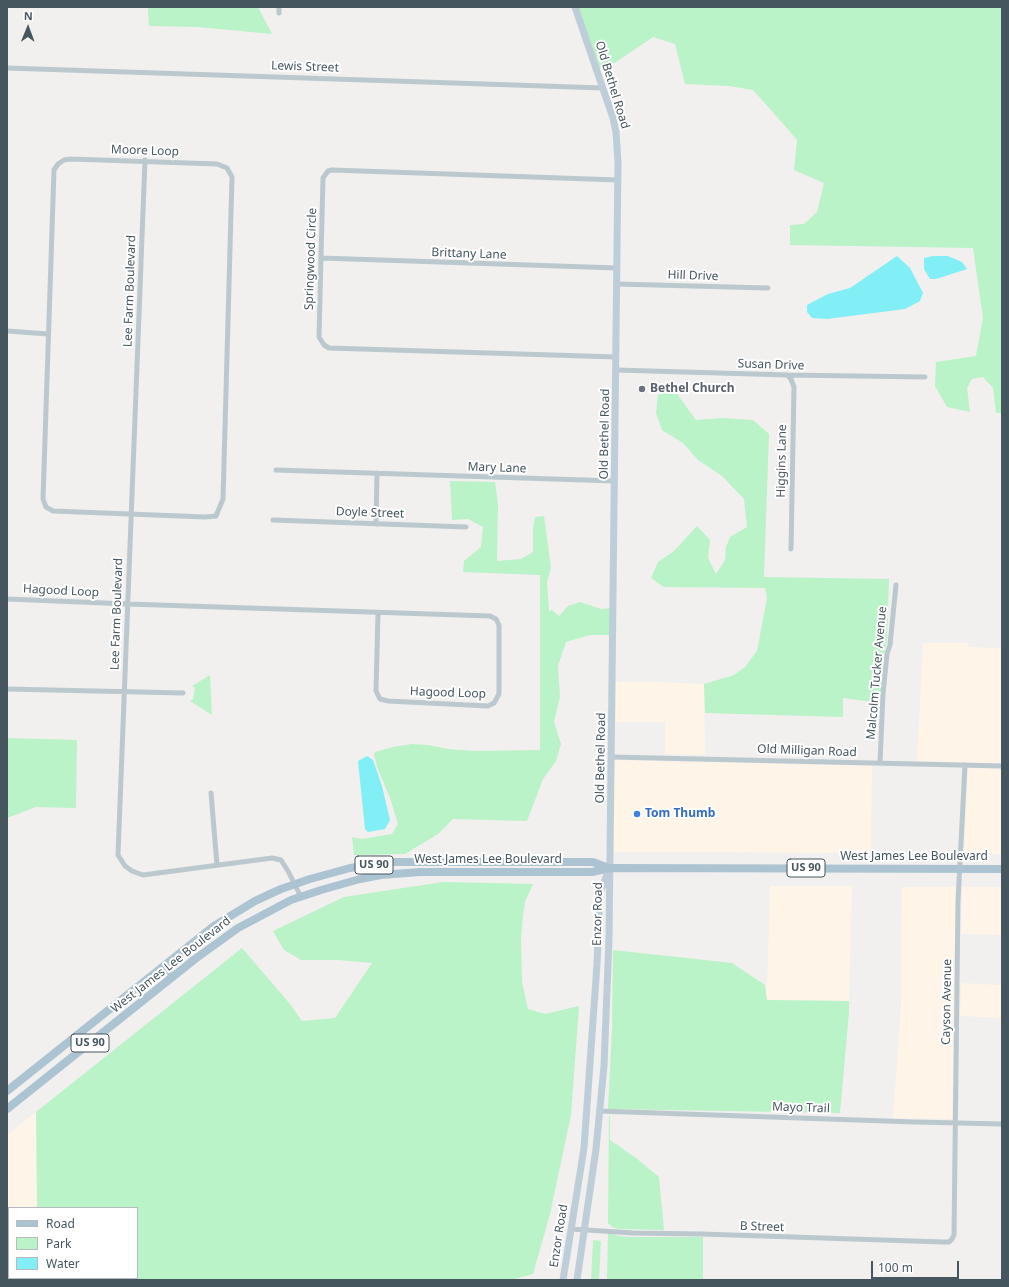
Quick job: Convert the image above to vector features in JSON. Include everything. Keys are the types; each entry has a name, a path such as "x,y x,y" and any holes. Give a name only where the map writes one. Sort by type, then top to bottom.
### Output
{"main road":[{"name":"West James Lee Boulevard","path":"7,1091 214,926 270,894 295,884 350,868 394,862 593,862 610,868"},
{"name":"West James Lee Boulevard","path":"7,1109 172,977 238,928 278,906 321,890 360,879 401,873 475,871 592,872 610,868 1002,869"}],"street":[{"path":"279,7 279,13"},
{"name":"Old Bethel Road","path":"575,7 613,118 618,147 610,868"},
{"name":"Lewis Street","path":"7,68 603,88"},
{"name":"Moore Loop","path":"64,160 145,160 217,164 227,168 232,177 223,499 216,516 205,517 54,511 46,507 43,499 54,170 58,164 64,160"},
{"name":"Lee Farm Boulevard","path":"145,160 118,855 125,866 132,871 143,875 272,858 281,860 301,897"},
{"name":"Springwood Circle","path":"616,357 329,348 324,345 319,337 323,178 328,171 618,180"},
{"name":"Brittany Lane","path":"321,258 617,268"},
{"name":"Hill Drive","path":"617,284 768,288"},
{"path":"7,332 48,334"},
{"name":"Susan Drive","path":"616,370 925,378"},
{"name":"Higgins Lane","path":"787,375 791,379 794,387 791,549"},
{"name":"Mary Lane","path":"276,470 615,481"},
{"path":"376,524 377,474"},
{"name":"Doyle Street","path":"273,520 466,527"},
{"name":"Malcolm Tucker Avenue","path":"880,763 887,654 890,645 896,585"},
{"name":"Hagood Loop","path":"7,599 490,616 496,619 499,625 499,694 494,703 488,706 388,701 380,699 376,691 378,613"},
{"path":"7,689 183,693"},
{"name":"Old Milligan Road","path":"612,757 1002,766"},
{"name":"Cayson Avenue","path":"952,1239 954,1235 958,901 965,765"},
{"path":"210,793 217,865"},
{"name":"Enzor Road","path":"577,1280 585,1230 600,1111 604,1066 610,868"},
{"name":"Enzor Road","path":"563,1280 584,1148 597,964 600,893 610,868"},
{"path":"164,966 172,977"},
{"name":"Mayo Trail","path":"600,1111 1002,1124"},
{"name":"B Street","path":"571,1229 633,1233 943,1242 949,1242 952,1239"}],"shaded area":[{"path":"923,643 968,643 969,647 1002,648 1002,763 917,761"},
{"path":"616,682 704,684 705,755 665,754 665,722 615,722"},
{"path":"614,760 872,766 871,853 613,852"},
{"path":"968,768 1002,769 1002,854 964,854"},
{"path":"770,886 852,886 849,1001 767,1000 765,985 767,985"},
{"path":"902,887 956,887 952,1119 893,1118 901,1005"},
{"path":"962,887 1002,887 1002,935 961,934"},
{"path":"961,983 1002,985 1002,1018 960,1016"},
{"path":"36,1112 37,1207 8,1207 8,1277 7,1277 7,1135"}],"green space":[{"path":"148,7 258,7 272,34 198,27 149,26"},
{"path":"578,7 1002,7 1002,413 996,413 993,388 983,377 972,379 967,388 970,412 947,407 935,386 936,362 976,356 983,318 973,248 790,245 790,225 804,224 817,212 824,183 794,170 797,140 786,127 753,90 729,86 685,84 675,44 653,37 607,68 599,68"},
{"path":"672,387 696,420 723,418 753,420 769,434 764,577 889,579 887,642 884,654 880,703 843,698 843,717 705,713 704,684 734,675 745,667 757,651 767,598 765,588 666,587 662,586 651,578 658,562 674,551 697,526 710,540 708,558 716,574 725,560 726,547 730,537 747,527 744,499 722,476 698,460 683,443 662,430 656,413 658,395"},
{"path":"450,481 495,482 498,505 497,561 521,559 533,552 533,528 535,517 544,516 551,568 547,582 549,611 552,610 559,616 568,606 580,602 601,609 611,608 610,633 609,635 590,635 566,642 558,666 560,697 554,722 561,744 556,761 543,779 527,821 453,819 438,834 405,854 354,855 352,837 362,839 392,834 398,824 390,798 377,767 374,754 375,752 412,744 475,751 540,750 540,575 463,572 464,561 481,547 483,527 468,519 452,520"},
{"path":"210,675 212,715 190,701 193,699 195,688 192,686"},
{"path":"7,738 77,740 76,808 36,807 7,818"},
{"path":"443,882 533,884 525,902 521,940 522,982 528,1009 545,1014 579,1006 571,1115 550,1214 533,1274 511,1280 35,1280 138,1279 138,1207 37,1207 36,1112 242,948 290,1004 302,1021 335,1018 372,963 338,960 301,960 284,950 273,931 344,897"},
{"path":"613,950 732,963 765,985 767,1000 849,1001 840,1113 608,1109 612,1029"},
{"path":"609,1116 610,1140 636,1158 659,1177 664,1230 619,1229 612,1227 608,1223"},
{"path":"608,1232 619,1236 633,1237 703,1237 703,1280 607,1280"},
{"path":"593,1240 601,1241 599,1280 591,1280"}],"water":[{"path":"897,256 910,268 923,293 920,301 905,309 827,319 812,318 807,312 807,305 828,294 850,288"},
{"path":"933,256 948,256 962,262 967,269 936,279 930,279 924,269 924,258"},
{"path":"367,756 373,760 382,786 390,820 385,829 368,832 365,829 358,761"}],"place":[{"name":"Bethel Church","path":"642,389"},
{"name":"Tom Thumb","path":"637,814"}]}
